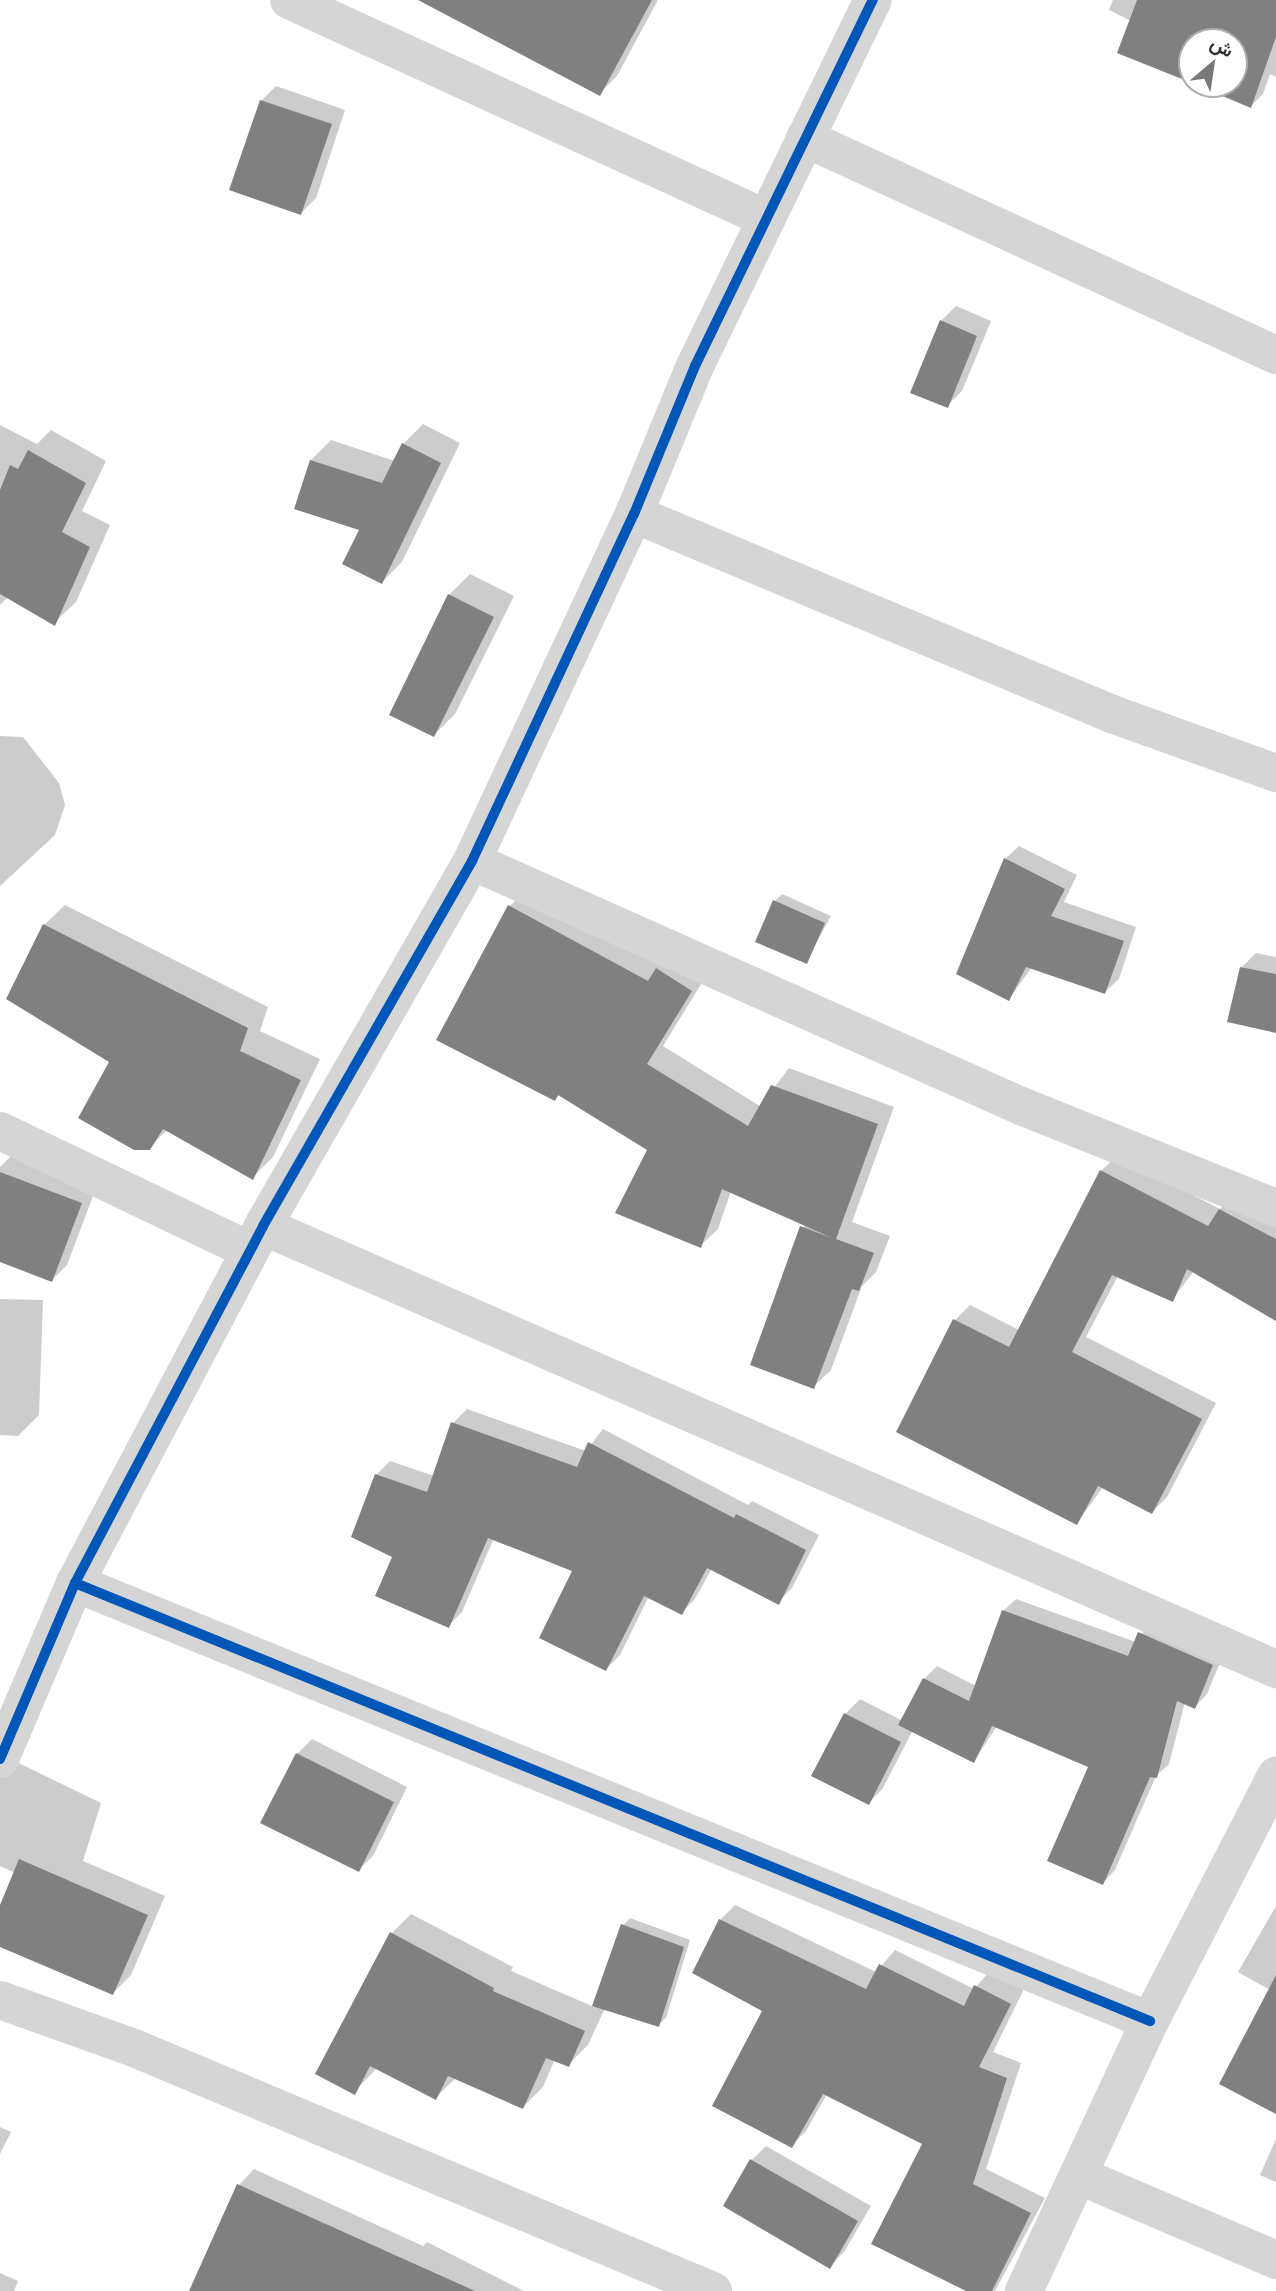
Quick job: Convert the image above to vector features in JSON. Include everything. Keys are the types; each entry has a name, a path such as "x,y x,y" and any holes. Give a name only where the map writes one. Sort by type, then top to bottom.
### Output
{"street":[{"path":"289,0 765,218"},
{"path":"0,1759 75,1583 257,1239 472,861 634,514 695,366 873,0"},
{"path":"805,138 1276,355"},
{"path":"634,514 1099,709 1276,773"},
{"path":"472,861 1021,1106 1276,1208"},
{"path":"0,1131 1276,1669"},
{"path":"75,1583 1150,2021"},
{"path":"1024,2291 1080,2176 1150,2021 1276,1776"},
{"path":"0,2000 134,2048 713,2291"},
{"path":"1080,2176 1276,2260"}],"building":[{"path":"418,0 652,0 600,96"},
{"path":"1137,0 1276,0 1276,37 1251,108 1227,98 1248,98 1248,28 1178,28 1178,77 1117,53"},
{"path":"260,100 332,124 301,215 229,190"},
{"path":"940,320 977,336 948,408 910,393"},
{"path":"402,443 441,463 382,584 342,564 359,530 294,509 310,460 382,483"},
{"path":"28,450 86,483 62,532 90,547 55,626 0,594 0,490 10,465 18,469"},
{"path":"448,594 494,617 434,737 389,715"},
{"path":"1004,858 1065,889 1051,916 1124,941 1105,994 1026,967 1009,1001 956,974"},
{"path":"773,900 825,923 807,964 755,942"},
{"path":"508,905 648,981 656,968 692,991 647,1064 748,1126 771,1085 878,1124 836,1239 874,1253 859,1291 852,1289 814,1389 750,1365 800,1226 832,1238 722,1189 701,1248 615,1213 647,1150 558,1095 555,1101 436,1040"},
{"path":"43,924 248,1028 240,1051 301,1080 253,1180 163,1129 150,1150 134,1150 78,1118 109,1062 6,999"},
{"path":"1240,967 1276,974 1276,1033 1227,1022"},
{"path":"1100,1170 1208,1226 1219,1209 1276,1239 1276,1321 1187,1269 1173,1302 1112,1275 1072,1352 1202,1419 1152,1514 1098,1486 1077,1525 896,1432 953,1319 1009,1347"},
{"path":"0,1172 82,1203 52,1282 0,1262"},
{"path":"451,1422 577,1467 588,1442 734,1518 736,1514 806,1550 779,1605 707,1568 682,1615 644,1596 606,1671 539,1638 572,1571 488,1538 449,1628 375,1596 392,1557 351,1537 375,1474 427,1492"},
{"path":"1002,1610 1128,1656 1138,1632 1213,1665 1195,1709 1177,1701 1157,1778 1150,1777 1103,1885 1047,1861 1088,1767 992,1726 974,1763 898,1725 923,1678 969,1701"},
{"path":"844,1713 901,1742 869,1805 811,1776"},
{"path":"296,1753 394,1802 359,1872 260,1823"},
{"path":"19,1859 148,1915 113,1995 0,1947 0,1905"},
{"path":"719,1919 866,1989 879,1964 964,2006 974,1985 1011,2004 979,2067 1007,2078 973,2184 1031,2213 992,2291 966,2291 871,2244 922,2144 823,2094 792,2148 712,2106 762,2011 692,1973"},
{"path":"621,1924 684,1947 659,2027 592,2006"},
{"path":"390,1932 494,1988 493,1991 585,2031 569,2067 546,2058 523,2109 448,2076 436,2100 370,2066 355,2095 315,2074"},
{"path":"1276,1975 1276,2114 1219,2084"},
{"path":"750,2159 858,2221 830,2269 723,2206"},
{"path":"237,2184 475,2291 189,2291"}],"cycle path":[{"path":"0,1759 75,1583 263,1226 472,861 634,514 695,366 873,0"},
{"path":"75,1583 1150,2021"}]}
